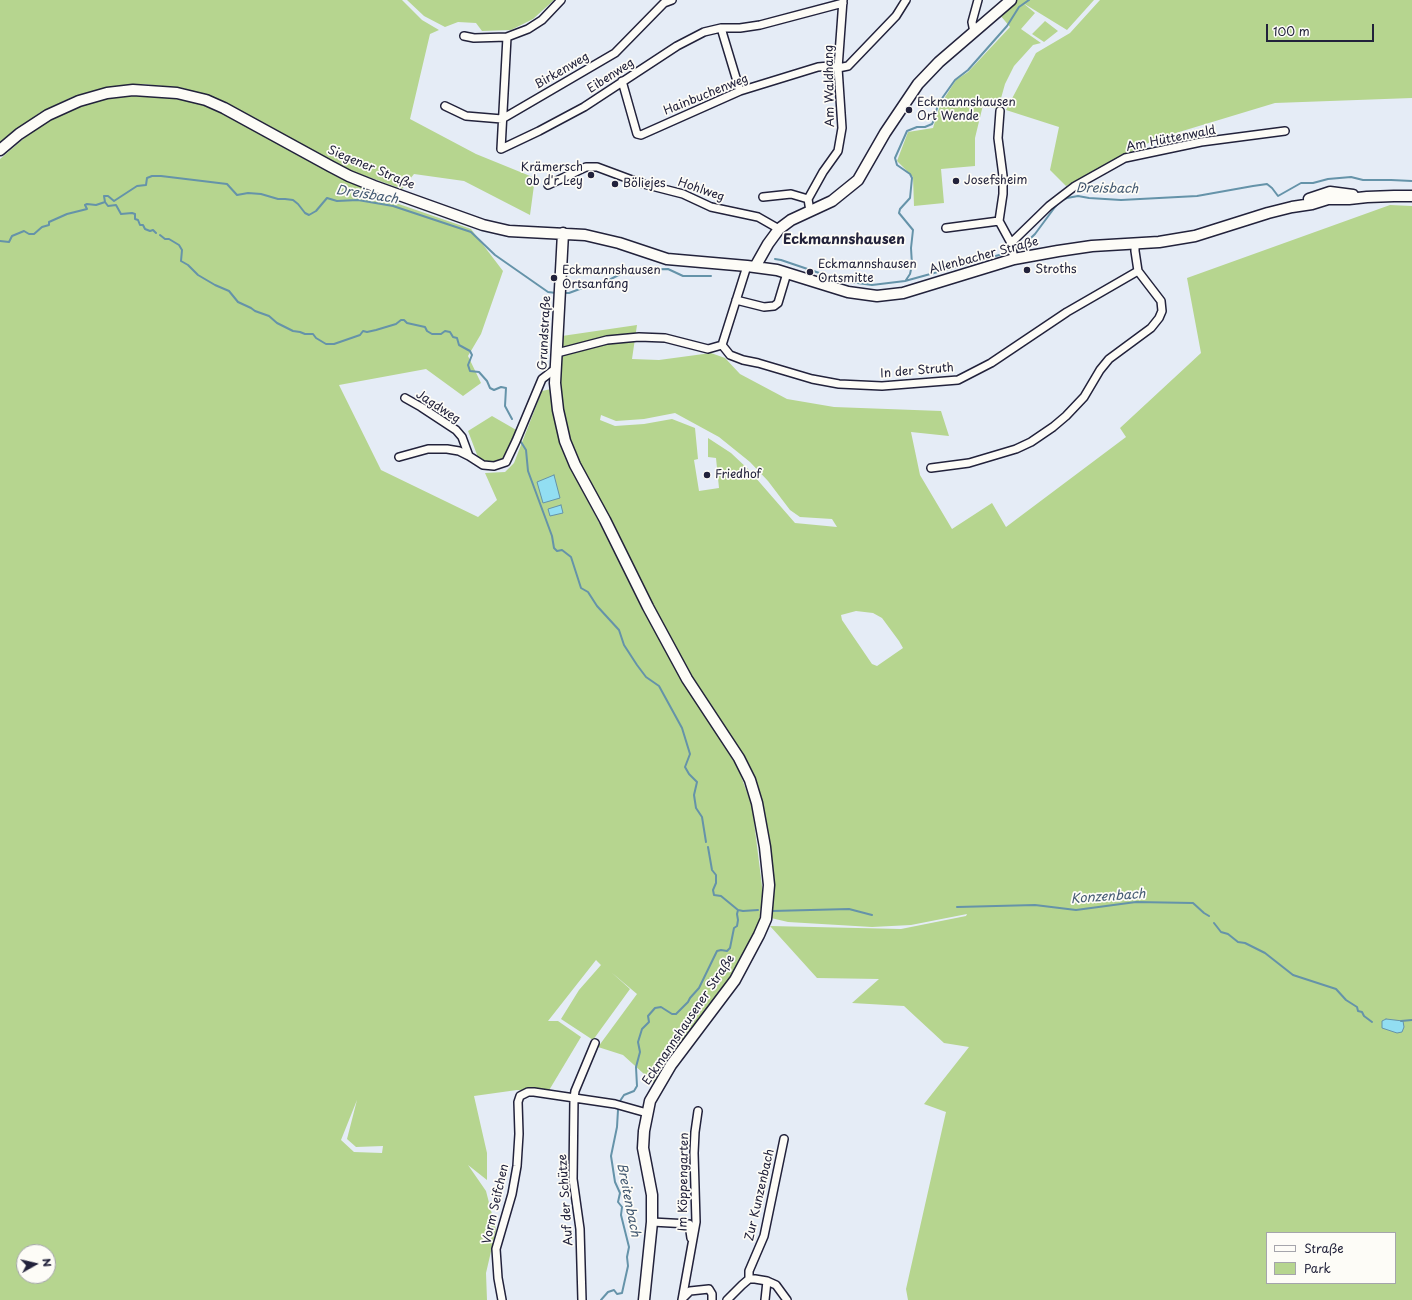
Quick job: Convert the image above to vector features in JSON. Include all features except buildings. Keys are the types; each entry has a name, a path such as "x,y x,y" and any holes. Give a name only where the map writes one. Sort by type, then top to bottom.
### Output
{"main road":[{"path":"751,266 779,229 791,220 832,201 858,180 885,133 918,84 940,62 1011,0"},
{"name":"Siegener Straße","path":"0,150 19,134 48,115 79,100 107,93 133,90 178,93 206,100 224,108 330,166 374,186 477,222 509,231 585,235 619,243 667,259 751,266"},
{"name":"Allenbacher Straße","path":"751,266 787,273 848,292 877,296 903,293 1012,251 1064,250 1092,246 1159,242 1195,236 1292,207 1328,200 1412,196"},
{"name":"Grundstraße","path":"563,233 555,390 565,441 575,465 687,679 739,758 750,780 757,803 765,847 769,885 768,900"},
{"name":"Eckmannshausener Straße","path":"644,1300 652,1222 652,1196 643,1148 650,1101 671,1065 734,980 759,935 766,919 768,900"}],"street":[{"path":"464,36 474,38 507,37 528,29 542,20 561,0"},
{"name":"Birkenweg","path":"502,119 616,53 664,3 672,0"},
{"path":"838,68 848,66 896,16 906,0"},
{"path":"974,32 972,22 978,0"},
{"name":"Eibenweg","path":"507,37 501,149 539,132 584,107 677,46 704,32 721,28 740,28 760,25 843,1"},
{"name":"Am Waldhang","path":"808,199 823,172 838,151 842,128 838,68 843,1"},
{"path":"721,28 740,91"},
{"name":"Hainbuchenweg","path":"622,81 637,134 640,135 740,91 818,67 829,66 838,68"},
{"path":"445,106 466,116 502,119"},
{"path":"1000,111 998,138 1003,176 1003,194 999,220 1012,251"},
{"name":"Am Hüttenwald","path":"1012,251 1049,206 1075,186 1125,158 1201,142 1285,132"},
{"name":"Hohlweg","path":"548,185 586,167 597,167 640,183 683,194 711,207 758,217 779,229"},
{"path":"763,197 791,194 808,199 810,211"},
{"path":"946,228 999,220"},
{"path":"931,468 969,462 1016,449 1031,442 1066,416 1084,397 1108,359 1122,347 1151,328 1159,318 1162,311 1161,301 1138,271 1135,244"},
{"path":"557,353 606,340 640,337 665,338 708,349 722,345 736,300 751,266"},
{"name":"In der Struth","path":"722,345 730,355 742,360 758,363 812,379 839,384 882,386 958,380 991,363 1067,312 1138,271"},
{"path":"736,300 764,308 778,304 787,273"},
{"path":"399,457 436,448 458,451 470,456 483,465 494,466 506,462 542,379 555,369"},
{"name":"Jagdweg","path":"404,398 417,404 456,430 462,437 470,456"},
{"name":"Auf der Schütze","path":"582,1300 580,1229 572,1179 574,1098 575,1091 595,1043"},
{"name":"Vorm Seifchen","path":"502,1300 498,1278 496,1249 516,1176 519,1134 518,1102 520,1096 528,1092 574,1098"},
{"path":"574,1098 615,1104 647,1113"},
{"name":"Im Köppengarten","path":"682,1300 696,1222 694,1153 698,1111"},
{"name":"Zur Kunzenbach","path":"749,1279 749,1271 764,1236 784,1139"},
{"path":"652,1222 689,1224 692,1241"},
{"path":"727,1300 749,1279 767,1281 779,1288 787,1300"},
{"path":"765,1300 767,1281"},
{"path":"682,1300 690,1290 709,1289 712,1294 712,1300"}],"green space":[{"path":"0,0 402,0 422,20 439,30 430,34 410,119 476,154 535,178 530,215 464,181 414,174 402,189 341,167 253,117 217,100 183,88 143,84 108,88 72,97 39,113 0,144"},
{"path":"407,0 554,0 533,19 511,30 482,31 476,23 458,22 445,27 424,16"},
{"path":"1018,0 1094,0 1067,30 1023,3 1035,13 1021,29 1041,43 1033,45 1014,66 1005,84 998,109 983,105 975,138 975,166 941,169 944,203 914,206 913,177 897,161 908,132 933,128 940,105 956,80 968,72 1010,27 1000,15"},
{"path":"1100,0 1412,0 1412,98 1275,103 1156,139 1066,186 1050,170 1059,127 1006,110 1036,53 1070,33"},
{"path":"1045,21 1058,31 1044,42 1032,34"},
{"path":"153,95 197,103 240,120 396,197 393,202 471,229 503,271 481,334 468,356 481,383 463,396 426,369 339,385 381,470 478,517 497,500 485,473 505,472 514,463 542,391 551,389 555,418 567,462 684,682 738,768 752,806 763,894 759,922 730,979 654,1083 623,1055 598,1047 637,994 611,972 630,989 593,1040 561,1019 579,990 601,965 596,960 548,1021 558,1021 581,1037 548,1092 517,1090 474,1096 487,1153 487,1180 468,1165 486,1191 496,1230 486,1273 487,1300 0,1300 0,159 29,134 64,112 109,97","holes":["357,1100 347,1139 356,1147 383,1146 382,1153 354,1152 341,1140"]},
{"path":"1390,205 1412,206 1412,1300 908,1300 906,1289 946,1112 924,1104 969,1047 944,1043 904,1006 852,1003 879,979 817,978 770,926 901,929 966,916 967,914 911,925 872,927 788,922 771,918 752,779 688,677 583,470 570,441 561,408 559,378 562,336 637,325 632,359 659,360 711,353 725,358 740,374 787,399 834,407 941,411 949,436 911,432 920,475 952,529 992,503 1006,527 1126,437 1120,428 1201,353 1187,278","holes":["675,413 719,437 750,462 768,481 790,510 800,517 832,519 837,527 795,523 748,469 731,453 708,438 708,457 716,458 719,488 699,491 694,460 698,459 695,428 672,419 644,424 615,426 600,420 601,415 616,421 644,419","856,611 873,613 882,618 903,648 877,666 872,664 842,620 841,615"]},
{"path":"492,416 518,431 504,460 495,464 479,460 468,431"}],"water":[{"path":"554,475 560,498 543,503 537,482"},
{"path":"561,505 563,513 550,516 548,509"},
{"path":"1386,1019 1403,1021 1404,1027 1402,1032 1397,1033 1382,1028 1382,1021"}],"waterway":[{"path":"906,280 910,274 912,265 911,248 913,230 899,213 900,209 910,198 912,178 910,174 897,165 895,158 907,131 932,124 938,104 955,80 968,70 1007,26 1019,7 1029,0"},
{"name":"Dreisbach","path":"0,241 9,242 12,236 24,231 29,234 34,234 42,227 49,225 49,222 67,214 87,209 85,205 87,204 96,205 105,202 104,196 108,196 114,201 137,186 146,185 147,178 152,176 161,176 227,184 237,195 248,193 261,194 278,199 293,200 305,213 309,215 316,211 327,198 337,201 358,200 393,206 471,232 495,255 548,292 556,293"},
{"name":"Dreisbach","path":"1014,251 1018,250 1035,234 1060,201 1078,196 1121,200 1197,196 1267,184 1278,196 1301,183 1313,183 1328,179 1351,177 1363,180 1412,181"},
{"path":"105,202 108,206 116,205 121,214 135,214 135,219 138,220 140,225 143,225 145,229 150,231 153,230 156,233"},
{"path":"160,235 165,239 169,239 179,245 182,250 181,261 188,265 198,275 229,291 238,302 255,311 269,316 277,323 293,331 313,334 316,338 326,344 334,344 360,335 363,331 367,332 376,330 396,324 401,320 425,327 427,331 432,334 441,334 445,331 450,332 453,337 457,338 459,345 470,351 472,355 468,365 470,371 479,372 487,381 490,388 494,390 501,387 506,388 505,406 512,419"},
{"name":"Dreisbach","path":"775,259 843,281 872,285 905,281 1010,252"},
{"name":"Dreisbach","path":"562,293 569,293 609,280 628,270 668,269 683,276 711,276"},
{"path":"521,442 526,450 528,471 552,536 554,548 557,551 562,550 571,557 581,588 588,592 597,606 619,630 624,645 646,677 659,686 682,728 690,754 685,767 689,774 697,782 694,795 696,808 702,817 706,842"},
{"path":"708,847 712,870 716,875 716,883 713,890 714,895 721,896 738,910 758,910"},
{"name":"Konzenbach","path":"957,907 1035,905 1076,910 1136,902 1193,903 1209,916"},
{"name":"Konzenbach","path":"772,911 849,909 872,915"},
{"name":"Breitenbach","path":"620,1101 624,1095 634,1091 637,1086 636,1067 640,1052 638,1042 642,1029 649,1022 648,1016 655,1008 661,1007 672,1014 676,1014 688,1002 699,988 717,951 727,951 730,948 734,928 737,926 738,910"},
{"name":"Konzenbach","path":"1214,923 1221,932 1228,934 1238,942 1245,943 1265,953 1293,975 1336,989 1346,1000 1357,1007 1358,1011 1362,1012 1364,1016 1372,1022"},
{"name":"Konzenbach","path":"1401,1021 1412,1020"},
{"name":"Breitenbach","path":"601,1300 608,1292 614,1290 617,1294 622,1293 628,1266 627,1257 629,1247 621,1215 622,1207 618,1202 620,1193 615,1182 611,1156 617,1127 618,1110"}],"place":[{"name":"Eckmannshausen Ort Wende","path":"909,110"},
{"name":"Krämersch ob d'r Ley","path":"591,175"},
{"name":"Josefsheim","path":"956,181"},
{"name":"Böliejes","path":"615,184"},
{"name":"Stroths","path":"1027,270"},
{"name":"Eckmannshausen Ortsmitte","path":"810,272"},
{"name":"Eckmannshausen Ortsanfang","path":"554,278"},
{"name":"Friedhof","path":"707,475"}],"district":[{"name":"Eckmannshausen","path":"844,240"}]}
